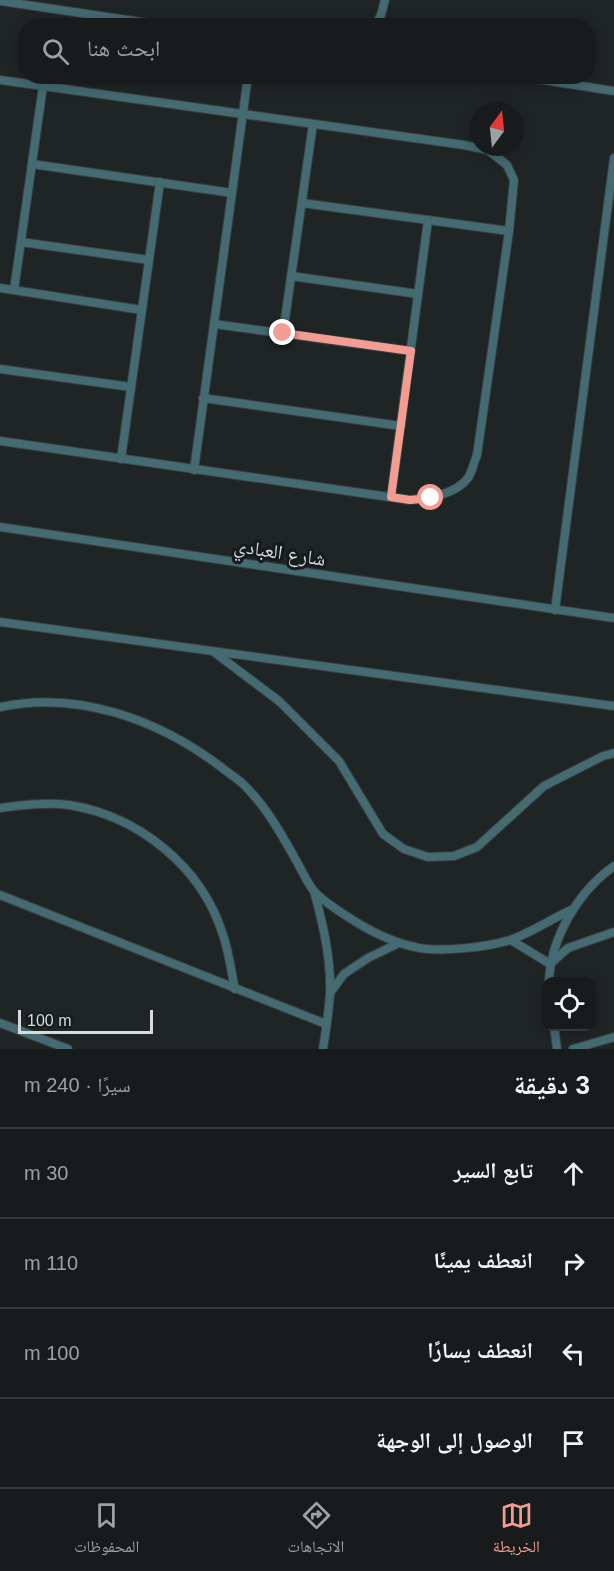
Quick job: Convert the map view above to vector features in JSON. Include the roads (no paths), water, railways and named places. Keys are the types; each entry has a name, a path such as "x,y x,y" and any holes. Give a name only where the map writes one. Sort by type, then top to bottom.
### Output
{"street":[{"path":"379,18 385,0"},
{"path":"0,1 114,18"},
{"path":"0,80 18,83"},
{"path":"0,441 410,500 431,498 451,491 468,478 477,455 509,231 514,180 507,165 488,150 29,84"},
{"path":"194,470 247,84"},
{"path":"569,84 614,91"},
{"path":"14,290 43,86"},
{"path":"283,333 313,124"},
{"path":"555,610 614,158"},
{"path":"32,164 232,193"},
{"path":"121,459 160,182"},
{"path":"302,203 509,231"},
{"path":"391,497 428,220"},
{"path":"21,242 149,260"},
{"path":"291,276 418,294"},
{"path":"0,288 142,310"},
{"path":"214,324 411,351"},
{"path":"0,369 131,387"},
{"path":"204,398 400,426"},
{"name":"شارع العبادي","path":"0,527 614,618"},
{"path":"0,622 614,706"},
{"path":"211,650 279,701 339,761 383,834 404,849 428,857 454,856 477,846 544,786 603,756 614,753"},
{"path":"0,707 58,703 101,708 145,722 177,738 206,755 243,784 275,824 314,890 327,946 330,993 323,1049"},
{"path":"0,808 33,803 68,805 91,810 135,828 165,848 190,873 209,902 223,935 235,989"},
{"path":"549,977 550,964 571,910 588,890 614,866"},
{"path":"314,890 363,927 399,943 418,948 464,948 511,940 571,910"},
{"path":"0,895 326,1024"},
{"path":"550,964 568,948 614,932"},
{"path":"511,940 550,964"},
{"path":"330,993 344,974 368,958 399,943"},
{"path":"0,1023 68,1049"},
{"path":"555,1031 557,1049"},
{"path":"573,1049 614,1036"}]}
